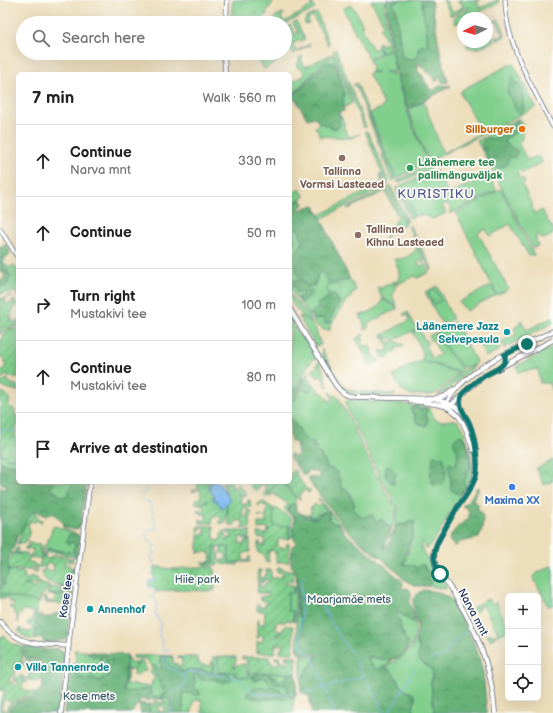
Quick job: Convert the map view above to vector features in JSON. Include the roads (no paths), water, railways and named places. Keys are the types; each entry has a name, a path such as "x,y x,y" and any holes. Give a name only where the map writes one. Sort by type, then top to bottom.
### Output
{"main road":[{"path":"226,16 227,0"},
{"path":"224,60 225,72"},
{"name":"Narva mnt","path":"292,312 338,389 345,394 352,396 432,399 458,409 467,418 473,434 477,470 473,483 438,542 434,551 434,558 437,568 472,626 481,648 494,694 495,713"},
{"path":"432,399 445,396 484,366 553,331"},
{"path":"448,405 484,376 553,340"},
{"path":"500,367 505,361 504,355"},
{"path":"448,405 458,387"},
{"path":"461,396 460,404 467,418"},
{"name":"Narva mnt","path":"396,398 448,405 461,419 477,460"},
{"name":"Kose tee","path":"61,713 90,484"},
{"path":"0,622 13,635 22,640 41,644 69,646"}],"street":[{"path":"505,0 508,25 519,58 553,127"},
{"path":"0,229 16,255"}],"water":[{"path":"211,484 220,484 227,494 229,502 224,507 221,507 216,499 214,502 213,500 215,497 209,486"}],"waterway":[{"path":"0,431 7,430 15,432"},
{"path":"141,496 146,489 144,484"},
{"path":"143,499 146,502 149,502 157,528 149,529 146,533 149,541 151,543 153,542 154,544 151,551 155,552 155,554 151,557 151,560 154,561 153,575 155,580 149,581 148,586 155,588 156,590 153,599 156,601 155,613 162,624 159,628 159,635 164,652"},
{"path":"304,576 301,582 301,645 305,651 310,654"},
{"path":"322,606 338,634 351,652"},
{"path":"431,659 444,655 461,635 468,632"},
{"path":"164,652 170,650"},
{"path":"164,656 169,669 172,668 186,678 185,687 178,689"},
{"path":"312,656 328,695"},
{"path":"302,693 331,687 364,676 354,658"},
{"path":"388,713 415,669"},
{"path":"182,675 188,671 192,671 232,677 240,679 254,694 293,695"},
{"path":"366,679 384,713"},
{"path":"171,713 172,693 175,690"},
{"path":"329,698 335,713"}],"place":[{"name":"Sillburger","path":"522,129"},
{"name":"Tallinna Vormsi Lasteaed","path":"342,158"},
{"name":"Läänemere tee pallimänguväljak","path":"410,168"},
{"name":"Tallinna Kihnu Lasteaed","path":"358,235"},
{"name":"Läänemere Jazz Selvepesula","path":"507,332"},
{"name":"Maxima XX","path":"512,487"},
{"name":"Annenhof","path":"90,609"},
{"name":"Villa Tannenrode","path":"18,667"}],"district":[{"name":"KURISTIKU","path":"436,194"}],"park label":[{"name":"Hiie park","path":"197,579"},
{"name":"Maarjamäe mets","path":"349,599"},
{"name":"Kose mets","path":"89,696"}]}
